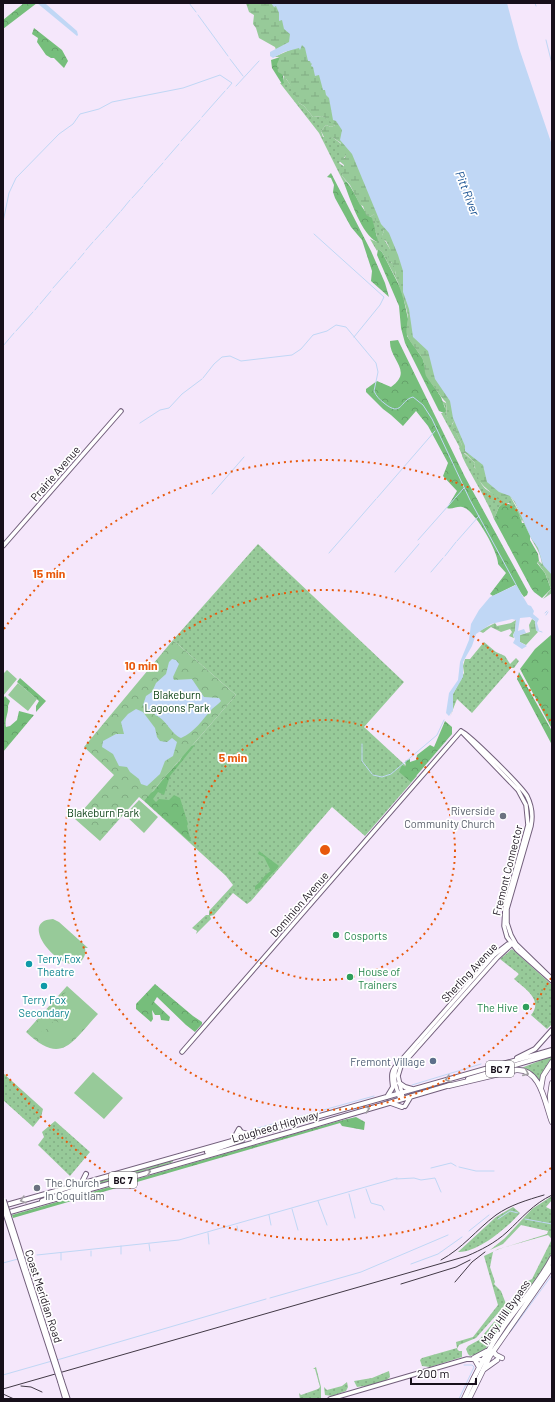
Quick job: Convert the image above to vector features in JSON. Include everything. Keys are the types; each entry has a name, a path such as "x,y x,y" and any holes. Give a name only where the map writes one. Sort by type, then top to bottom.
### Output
{"highway":[{"path":"542,1094 542,1078 552,1062"},
{"path":"448,1086 522,1070 533,1076 542,1094 552,1122"},
{"path":"552,1083 550,1096 552,1115"},
{"name":"Mary Hill Bypass","path":"469,1399 485,1360 504,1326 540,1278 552,1258"},
{"name":"Mary Hill Bypass","path":"491,1350 552,1267"},
{"path":"491,1350 499,1359 481,1369 474,1358 491,1350"},
{"name":"Mary Hill Bypass","path":"464,1399 481,1369"}],"main road":[{"name":"Prairie Avenue","path":"3,546 121,411"},
{"name":"Fremont Connector","path":"460,731 518,790 524,800 528,811 528,828 504,914 504,929 521,954 552,980"},
{"name":"Dominion Avenue","path":"182,1052 460,731"},
{"name":"Sherling Avenue","path":"400,1093 394,1076 398,1064 494,955 508,944 513,943"},
{"name":"Sherling Avenue","path":"401,1099 398,1073 401,1066 497,958 513,943"},
{"path":"480,1070 528,1053 552,1030"},
{"name":"Lougheed Highway","path":"3,1207 552,1050"},
{"name":"Lougheed Highway","path":"3,1214 294,1131 552,1054"},
{"path":"387,1097 393,1090 392,1071 398,1064"},
{"path":"399,1083 410,1089 417,1088"},
{"path":"386,1103 395,1103 404,1107 411,1096"},
{"path":"232,1141 239,1129 242,1132 252,1135"},
{"path":"178,1164 242,1140"},
{"path":"30,1207 47,1199 87,1186 90,1182 86,1174 81,1184"},
{"name":"Coast Meridian Road","path":"3,1199 61,1381 65,1399"},
{"name":"Coast Meridian Road","path":"3,1207 68,1399"},
{"path":"330,1399 474,1358 485,1360"}],"green space":[{"path":"24,3 37,3 3,29 3,20"},
{"path":"246,3 303,3 316,41 276,50 275,47 259,38 253,24 254,15 249,12"},
{"path":"34,28 62,50 68,61 64,68 54,58 46,55 37,42 38,38 32,34"},
{"path":"308,42 552,543 552,593 543,599 551,589 545,573 537,562 539,561 542,564 539,553 516,506 510,496 501,499 486,488 479,480 474,466 475,463 465,453 462,455 459,448 462,445 452,425 454,421 450,421 447,417 446,402 426,376 424,362 407,335 406,331 408,320 406,307 395,268 388,257 390,249 386,241 381,238 384,231 375,220 374,214 370,217 366,215 363,206 360,205 350,185 342,176 344,165 338,160 340,157 345,158 346,154 339,152 341,143 332,137 325,139 321,131 326,125 331,127 335,125 322,116 313,117 304,106 299,103 285,77 278,72 277,64 280,57 274,57"},
{"path":"280,57 284,80 284,83 282,84 272,68 271,60"},
{"path":"284,76 295,91 299,103 304,106 313,117 322,116 334,123 335,125 331,127 326,125 321,131 323,137 331,136 345,149 346,155 339,163 345,167 342,176 346,181 344,183 319,133 280,83 284,83"},
{"path":"331,173 371,251 385,283 389,297 371,281 372,271 362,240 351,227 335,198 333,192 334,185 331,178 327,177"},
{"path":"346,181 365,211 372,218 377,242 366,232 357,216 344,183"},
{"path":"374,214 384,231 382,236 390,249 391,262 396,268 395,272 400,286 382,252 378,249 377,251 370,239 377,242 377,236 370,217"},
{"path":"378,249 382,252 402,291 408,319 407,336 423,359 427,376 441,397 446,411 444,413 439,411 405,343 401,328 399,306 377,255"},
{"path":"398,340 465,477 528,592 524,597 515,585 493,596 490,594 506,573 498,564 490,541 473,515 467,509 462,507 451,509 447,508 457,491 443,476 448,463 428,426 416,411 403,426 366,392 366,389 377,381 391,387 398,381 401,370 393,354 390,341"},
{"path":"442,401 446,403 447,417 454,421 452,424 462,445 460,448 441,413 444,413 445,407"},
{"path":"462,453 475,463 474,467 477,470 482,485 485,488 492,493 510,496 523,519 522,522 509,503 505,503 499,507 494,519 462,456"},
{"path":"504,503 511,505 516,510 530,535 530,540 538,554 539,561 537,563 545,573 551,589 542,598 531,588 494,519 499,507"},
{"path":"258,544 404,682 364,727 417,776 365,836 332,807 251,901 247,904 233,893 214,915 210,916 211,919 196,934 197,931 192,928 206,915 209,915 209,911 233,885 226,876 144,801 236,695 173,640"},
{"path":"532,619 535,621 536,630 538,632 526,645 520,642 520,635 530,632 529,625"},
{"path":"516,620 513,635 514,638 509,636 512,632 510,629 501,632 491,627 483,633 479,631 495,623 497,626 511,623"},
{"path":"551,635 552,729 520,669 535,649"},
{"name":"Blakeburn Lagoons Park","path":"173,640 236,695 144,801 139,797 100,841 75,819 114,775 84,747"},
{"path":"484,642 496,652 505,656 510,664 516,658 519,661 514,668 511,668 472,713 457,699 453,709 453,694 464,673 463,666 465,659 470,659"},
{"path":"7,670 17,679 3,696 3,674"},
{"path":"519,672 552,731 552,745 517,679"},
{"path":"20,678 46,701 36,712 36,706 39,701 17,682"},
{"path":"18,683 37,699 28,711 8,695"},
{"path":"5,696 10,701 8,706 6,727 10,726 17,720 19,711 34,715 3,752 3,699"},
{"path":"445,721 452,727 452,734 411,782 399,772 402,765 406,767 405,761 410,759 410,762 416,760 417,755 430,745 434,747"},
{"path":"195,745 170,776 164,795 158,792 153,799 156,802 159,799 169,800 174,795 180,798 188,824 187,826 191,841 189,841 130,788 150,793 154,791 168,773 180,761 186,747"},
{"path":"139,800 158,817 144,833 125,815"},
{"path":"259,851 279,866 260,888 255,890 255,886 266,874 271,871 264,857 258,854"},
{"path":"53,919 59,922 88,948 85,948 85,955 80,962 72,964 63,961 54,955 40,937 39,929 43,922"},
{"path":"512,949 552,985 552,1024 547,1029 531,1015 534,1010 534,999 527,990 514,979 519,974 500,959"},
{"path":"155,984 202,1022 195,1032 157,997 154,1002 170,1017 169,1021 161,1020 160,1015 155,1015 152,1010 153,1019 151,1022 136,1009 136,1004"},
{"path":"67,986 98,1014 73,1041 65,1047 57,1049 49,1048 38,1042 26,1032"},
{"path":"67,991 93,1015 78,1032 52,1008"},
{"path":"48,1010 57,1017 43,1033 34,1026"},
{"path":"56,1021 77,1034 70,1041 58,1045 44,1041"},
{"path":"552,1056 540,1083 521,1068"},
{"path":"93,1072 123,1098 104,1119 74,1093"},
{"path":"3,1073 43,1109 41,1117 33,1127 3,1100"},
{"path":"356,1117 365,1122 364,1130 342,1126 340,1123 13,1218 12,1215 339,1121"},
{"path":"55,1121 90,1152 70,1176 38,1145 44,1137 42,1132"},
{"path":"172,1159 173,1162 158,1168 56,1197 90,1186 93,1183"},
{"path":"552,1196 552,1200 546,1207 552,1210 552,1239 548,1235 508,1246 547,1234 548,1231 521,1225 503,1244 490,1250 505,1238 532,1209"},
{"path":"513,1207 520,1213 500,1232 483,1244 466,1251 458,1252 496,1217"},
{"path":"552,1239 552,1252 538,1278 503,1322 485,1350 470,1356 466,1349 468,1346 479,1340 513,1299 515,1300 517,1294 519,1295 519,1292 522,1291 521,1289 523,1290 528,1281 532,1279"},
{"path":"494,1251 490,1267 495,1282 494,1284 501,1291 506,1304 476,1338 459,1345 457,1349 462,1351 462,1357 430,1367 422,1366 420,1360 422,1358 457,1348 456,1342 473,1337 498,1305 484,1256"},
{"path":"316,1367 321,1387 321,1399 300,1399 299,1393 301,1395 320,1387 315,1369 313,1369"},
{"path":"389,1371 390,1377 379,1383 357,1387 354,1381 372,1378"},
{"path":"347,1382 348,1387 346,1391 332,1396 325,1395 324,1387 327,1390 342,1386"}],"water":[{"path":"37,3 46,4 77,31 78,35 77,36"},
{"name":"Pitt River","path":"271,3 507,3 519,48 552,145 552,575 543,565 538,548 531,538 515,502 510,496 499,492 487,482 483,465 465,451 465,446 453,418 450,401 435,379 428,351 413,337 409,309 403,292 403,271 398,255 389,233 381,224 352,154 340,140 342,130 336,121 333,120 329,98 326,95 325,90 323,90 319,75 315,76 313,67 311,66 312,63 311,64 310,61 308,61 305,48 302,45 300,50 299,48 284,52 273,58 270,56 270,52 289,42 290,34 284,29 282,20 279,21 279,13 276,6 274,7"},
{"path":"516,585 528,605 531,606 534,611 533,614 539,619 537,623 539,630 538,632 536,630 535,621 530,617 520,618 518,631 524,629 526,633 520,635 520,642 527,646 522,649 513,643 515,639 513,635 516,620 512,619 491,624 476,634 472,646 463,662 463,677 453,694 453,710 449,716 446,713 449,693 458,680 460,662 469,640 471,624 479,610 490,597"},
{"path":"172,659 176,660 179,664 173,677 174,680 192,679 204,697 219,698 221,701 194,729 181,738 155,715 153,709 147,710 143,705 146,696 152,692 156,683 166,674 169,662"},
{"path":"136,709 143,712 155,728 157,737 160,741 167,742 172,738 177,742 173,756 165,761 160,774 147,786 141,784 139,779 130,772 127,767 119,766 113,754 102,747 103,741 116,734 124,734 121,722 128,714"}],"waterway":[{"path":"189,3 196,12"},
{"path":"198,15 228,56"},
{"path":"546,40 552,64"},
{"path":"230,59 243,76"},
{"path":"236,86 259,61"},
{"path":"3,222 9,193 16,178 59,134 73,124 80,114 99,109 112,102 183,88 220,75 232,83 227,89"},
{"path":"202,117 225,91"},
{"path":"181,141 200,120"},
{"path":"165,160 179,144"},
{"path":"154,173 163,163"},
{"path":"144,184 153,174"},
{"path":"132,198 143,186"},
{"path":"121,211 130,200"},
{"path":"106,228 120,212"},
{"path":"95,240 104,230"},
{"path":"314,234 384,297 380,305 354,337"},
{"path":"86,250 93,242"},
{"path":"78,260 84,253"},
{"path":"70,269 76,262"},
{"path":"53,288 68,271"},
{"path":"40,304 51,291"},
{"path":"35,310 38,306"},
{"path":"16,331 33,312"},
{"path":"203,378 214,364 222,357 230,356 241,361 292,355 301,349 313,335 327,331 336,325 346,327 376,363 378,372 374,391 376,395 384,403 394,409 400,407 413,397 423,405 432,419 470,500 520,592"},
{"path":"3,346 14,333"},
{"path":"140,423 160,410 169,408 182,394 202,379"},
{"path":"377,498 435,431"},
{"path":"212,494 244,457"},
{"path":"418,540 464,488"},
{"path":"329,553 376,499"},
{"path":"457,541 479,516"},
{"path":"445,556 456,542"},
{"path":"395,572 419,544"},
{"path":"431,572 443,558"},
{"path":"373,775 382,777 391,774 437,735 444,720"},
{"path":"362,744 362,761 372,774"},
{"path":"412,1085 481,1064"},
{"path":"251,1130 374,1096"},
{"path":"431,1168 451,1163 456,1166"},
{"path":"459,1167 476,1171 494,1171"},
{"path":"37,1255 179,1240 397,1178"},
{"path":"396,1179 414,1178 421,1180 435,1178 441,1192"},
{"path":"366,1189 371,1203 382,1206 384,1210"},
{"path":"349,1194 355,1218"},
{"path":"318,1201 327,1225"},
{"path":"292,1209 298,1230"},
{"path":"498,1219 510,1211 518,1213"},
{"path":"269,1215 271,1225"},
{"path":"469,1231 489,1215"},
{"path":"525,1219 552,1224"},
{"path":"237,1226 238,1231"},
{"path":"208,1233 209,1244"},
{"path":"270,1298 361,1272 448,1235"},
{"path":"411,1264 438,1254 462,1237"},
{"path":"149,1244 150,1251"},
{"path":"121,1246 121,1254"},
{"path":"91,1251 91,1256"},
{"path":"61,1253 61,1260"},
{"path":"23,1258 33,1256"},
{"path":"3,1263 18,1259"},
{"path":"511,1331 552,1275"},
{"path":"57,1360 266,1299"},
{"path":"3,1375 52,1361"},
{"path":"459,1399 474,1367 472,1365 464,1365"}],"railway":[{"path":"441,1260 456,1250 501,1211 519,1203 544,1195"},
{"path":"3,1389 467,1256 498,1240 533,1207 552,1195"},
{"path":"455,1282 472,1262 485,1252"},
{"path":"401,1284 456,1267 470,1260"},
{"path":"21,1386 31,1387 42,1392"},
{"path":"3,1394 14,1399"}],"place":[{"name":"Riverside Community Church","path":"503,816"},
{"name":"Cosports","path":"336,935"},
{"name":"Terry Fox Theatre","path":"29,964"},
{"name":"House of Trainers","path":"350,977"},
{"name":"Terry Fox Secondary","path":"44,986"},
{"name":"The Hive","path":"526,1007"},
{"name":"Fremont Village","path":"433,1061"},
{"name":"The Church In Coquitlam","path":"37,1188"}],"park label":[{"name":"Blakeburn Park","path":"103,812"}]}
